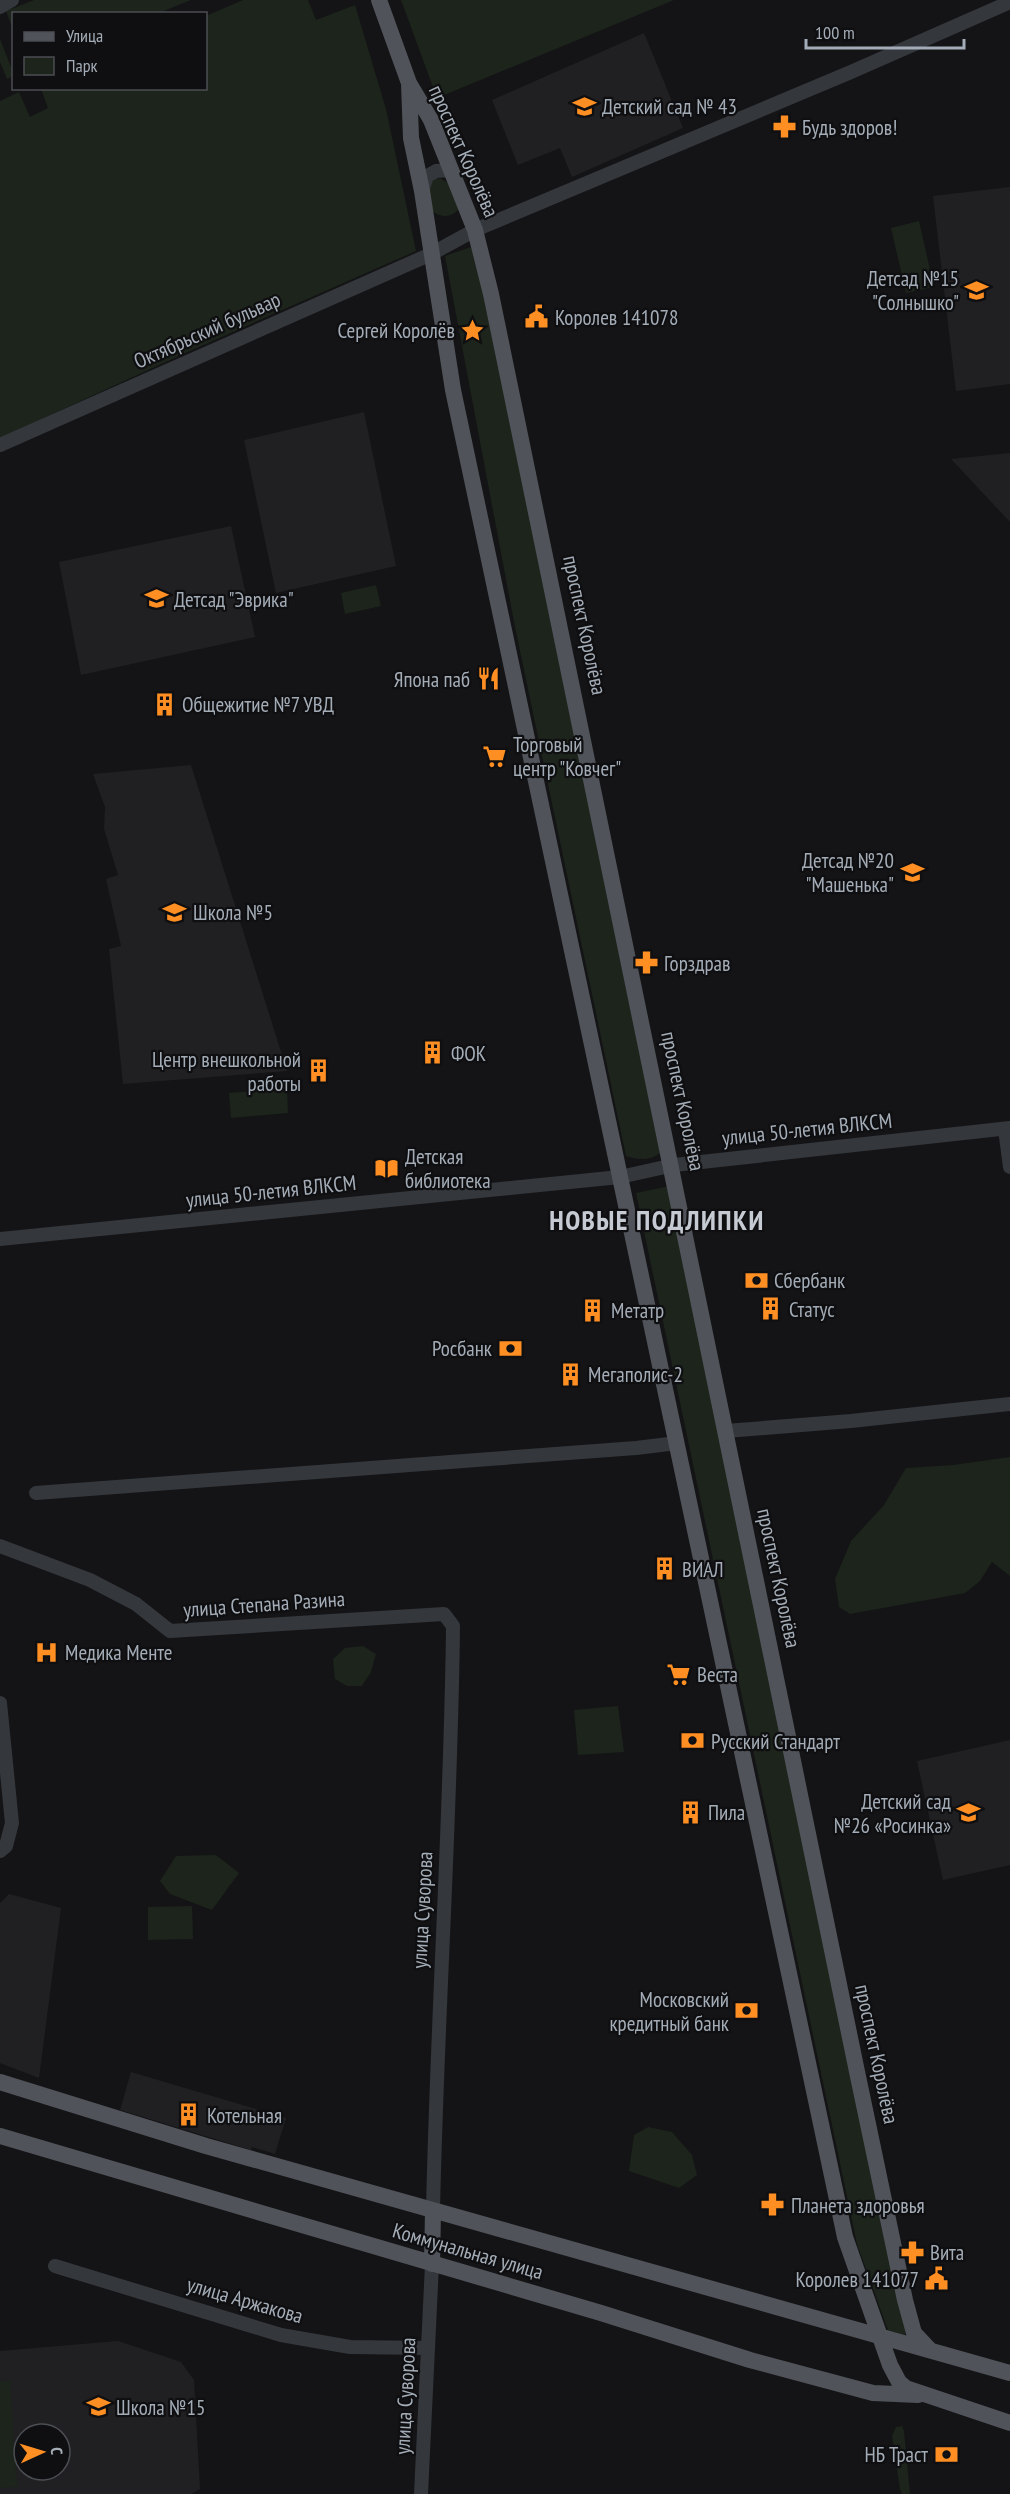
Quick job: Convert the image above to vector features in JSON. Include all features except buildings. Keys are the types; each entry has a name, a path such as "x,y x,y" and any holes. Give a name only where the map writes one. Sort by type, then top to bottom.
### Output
{"main road":[{"path":"379,0 408,79"},
{"name":"проспект Королёва","path":"408,79 430,120 476,230 555,592 674,1165 726,1431 907,2308 914,2333 930,2350"},
{"name":"проспект Королёва","path":"408,79 411,138 422,191 448,363 845,2237 899,2382 906,2388 924,2396"},
{"name":"Коммунальная улица","path":"0,2082 206,2146 881,2338 1006,2371"},
{"name":"Коммунальная улица","path":"0,2136 601,2313 721,2352 873,2394 924,2396"},
{"path":"432,2264 433,2211"},
{"path":"924,2396 1010,2423"}],"street":[{"path":"0,7 12,0"},
{"name":"Октябрьский бульвар","path":"0,445 431,254 476,230 851,72 1010,2"},
{"path":"422,191 427,176 436,171 451,170"},
{"path":"1007,1128 1010,1167"},
{"name":"улица 50-летия ВЛКСМ","path":"0,1239 620,1177 674,1165 1007,1128"},
{"path":"726,1431 1010,1404"},
{"path":"36,1493 677,1443"},
{"name":"улица Степана Разина","path":"0,1546 90,1580 136,1604 170,1631 444,1614"},
{"name":"улица Суворова","path":"433,2211 435,2089 452,1712 453,1626 444,1614"},
{"path":"0,1703 12,1823 6,1846 0,1851"},
{"name":"улица Суворова","path":"421,2494 432,2264"},
{"name":"улица Аржакова","path":"55,2266 281,2335 350,2347 428,2348"}],"shaded area":[{"name":"Детский сад № 43","path":"644,33 683,128 572,177 560,148 518,165 492,100"},
{"name":"Детсад №15 \"Солнышко\"","path":"1010,187 1010,384 956,391 933,196"},
{"path":"364,412 396,566 276,593 244,440"},
{"path":"1010,453 1010,522 951,459"},
{"name":"Детсад \"Эврика\"","path":"231,526 255,637 81,675 59,562"},
{"name":"Школа №5","path":"191,765 287,1071 123,1084 109,949 121,946 106,879 118,875 104,829 105,807 93,774"},
{"name":"Детский сад №26 «Росинка»","path":"1010,1740 1010,1865 943,1880 917,1761"},
{"path":"9,1894 61,1908 39,2078 0,2063 0,1903"},
{"path":"131,2072 286,2118 275,2154 252,2147 251,2150 120,2110"},
{"name":"Школа №15","path":"118,2341 181,2362 194,2380 200,2489 191,2494 0,2494 0,2351"}],"green space":[{"path":"34,0 191,0 161,12 12,12 12,27 6,11"},
{"path":"243,0 308,0 316,20 355,5 386,109 416,251 0,438 0,101 19,92 30,117 48,108 41,90 207,90 207,16"},
{"path":"401,0 674,0 437,98"},
{"path":"0,39 12,69 12,76 7,79 0,62"},
{"path":"434,178 449,184 454,193 459,209 453,214 443,216 432,211 428,186"},
{"path":"919,221 934,287 906,293 891,228"},
{"path":"471,247 484,297 660,1153 648,1159 626,1156 515,627 445,256"},
{"path":"376,585 381,606 345,614 341,593"},
{"path":"287,1088 288,1113 231,1118 229,1093"},
{"path":"670,1186 906,2326 905,2335 888,2330 857,2244 636,1193"},
{"path":"1010,1457 1010,1576 992,1562 980,1581 965,1593 850,1614 839,1607 835,1579 851,1541 884,1505 906,1468 953,1465"},
{"path":"363,1646 376,1654 371,1672 362,1686 347,1686 335,1679 333,1659 345,1648"},
{"path":"618,1706 624,1752 578,1755 574,1710"},
{"path":"216,1855 239,1873 212,1910 170,1894 160,1881 176,1856"},
{"path":"192,1906 193,1939 148,1940 148,1907"},
{"path":"648,2127 672,2132 692,2155 697,2175 679,2188 629,2171 634,2135"},
{"path":"10,2381 13,2422 12,2482 17,2482 17,2487 0,2488 0,2382"},
{"path":"902,2426 910,2494 902,2494 900,2489 892,2436 896,2427"}],"place":[{"name":"Детский сад № 43","path":"584,106"},
{"name":"Будь здоров!","path":"784,127"},
{"name":"Детсад №15 \"Солнышко\"","path":"977,290"},
{"name":"Королев 141078","path":"537,317"},
{"name":"Сергей Королёв","path":"473,330"},
{"name":"Детсад \"Эврика\"","path":"156,599"},
{"name":"Япона паб","path":"488,679"},
{"name":"Общежитие №7 УВД","path":"164,704"},
{"name":"Торговый центр \"Ковчег\"","path":"495,756"},
{"name":"Детсад №20 \"Машенька\"","path":"912,872"},
{"name":"Школа №5","path":"175,912"},
{"name":"Горздрав","path":"646,963"},
{"name":"ФОК","path":"433,1053"},
{"name":"Центр внешкольной работы","path":"319,1071"},
{"name":"Детская библиотека","path":"387,1168"},
{"name":"Сбербанк","path":"756,1280"},
{"name":"Статус","path":"771,1309"},
{"name":"Метатр","path":"593,1310"},
{"name":"Росбанк","path":"510,1348"},
{"name":"Мегаполис-2","path":"570,1374"},
{"name":"ВИАЛ","path":"664,1569"},
{"name":"Медика Менте","path":"47,1652"},
{"name":"Веста","path":"679,1674"},
{"name":"Русский Стандарт","path":"693,1741"},
{"name":"Пила","path":"690,1812"},
{"name":"Детский сад №26 «Росинка»","path":"969,1813"},
{"name":"Московский кредитный банк","path":"747,2011"},
{"name":"Котельная","path":"189,2115"},
{"name":"Планета здоровья","path":"773,2205"},
{"name":"Вита","path":"912,2252"},
{"name":"Королев 141077","path":"937,2279"},
{"name":"Школа №15","path":"98,2407"},
{"name":"НБ Траст","path":"946,2454"}],"district":[{"name":"НОВЫЕ ПОДЛИПКИ","path":"657,1220"}]}
